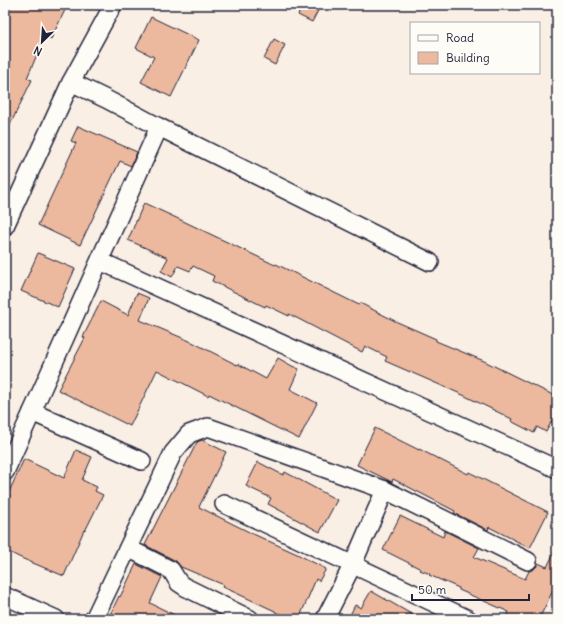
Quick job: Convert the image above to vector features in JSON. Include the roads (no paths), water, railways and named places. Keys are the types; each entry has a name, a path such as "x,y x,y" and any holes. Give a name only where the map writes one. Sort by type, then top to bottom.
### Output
{"street":[{"path":"5,226 71,82 113,5"},
{"path":"71,82 430,262"},
{"path":"5,472 159,127"},
{"path":"100,261 557,469"},
{"path":"32,412 142,461"},
{"path":"94,619 173,453 189,434 208,427 385,490 528,561"},
{"path":"325,619 353,564 385,490"},
{"path":"224,504 468,619"},
{"path":"128,548 171,570 179,583 185,587 250,619"},
{"path":"5,596 56,619"}]}
